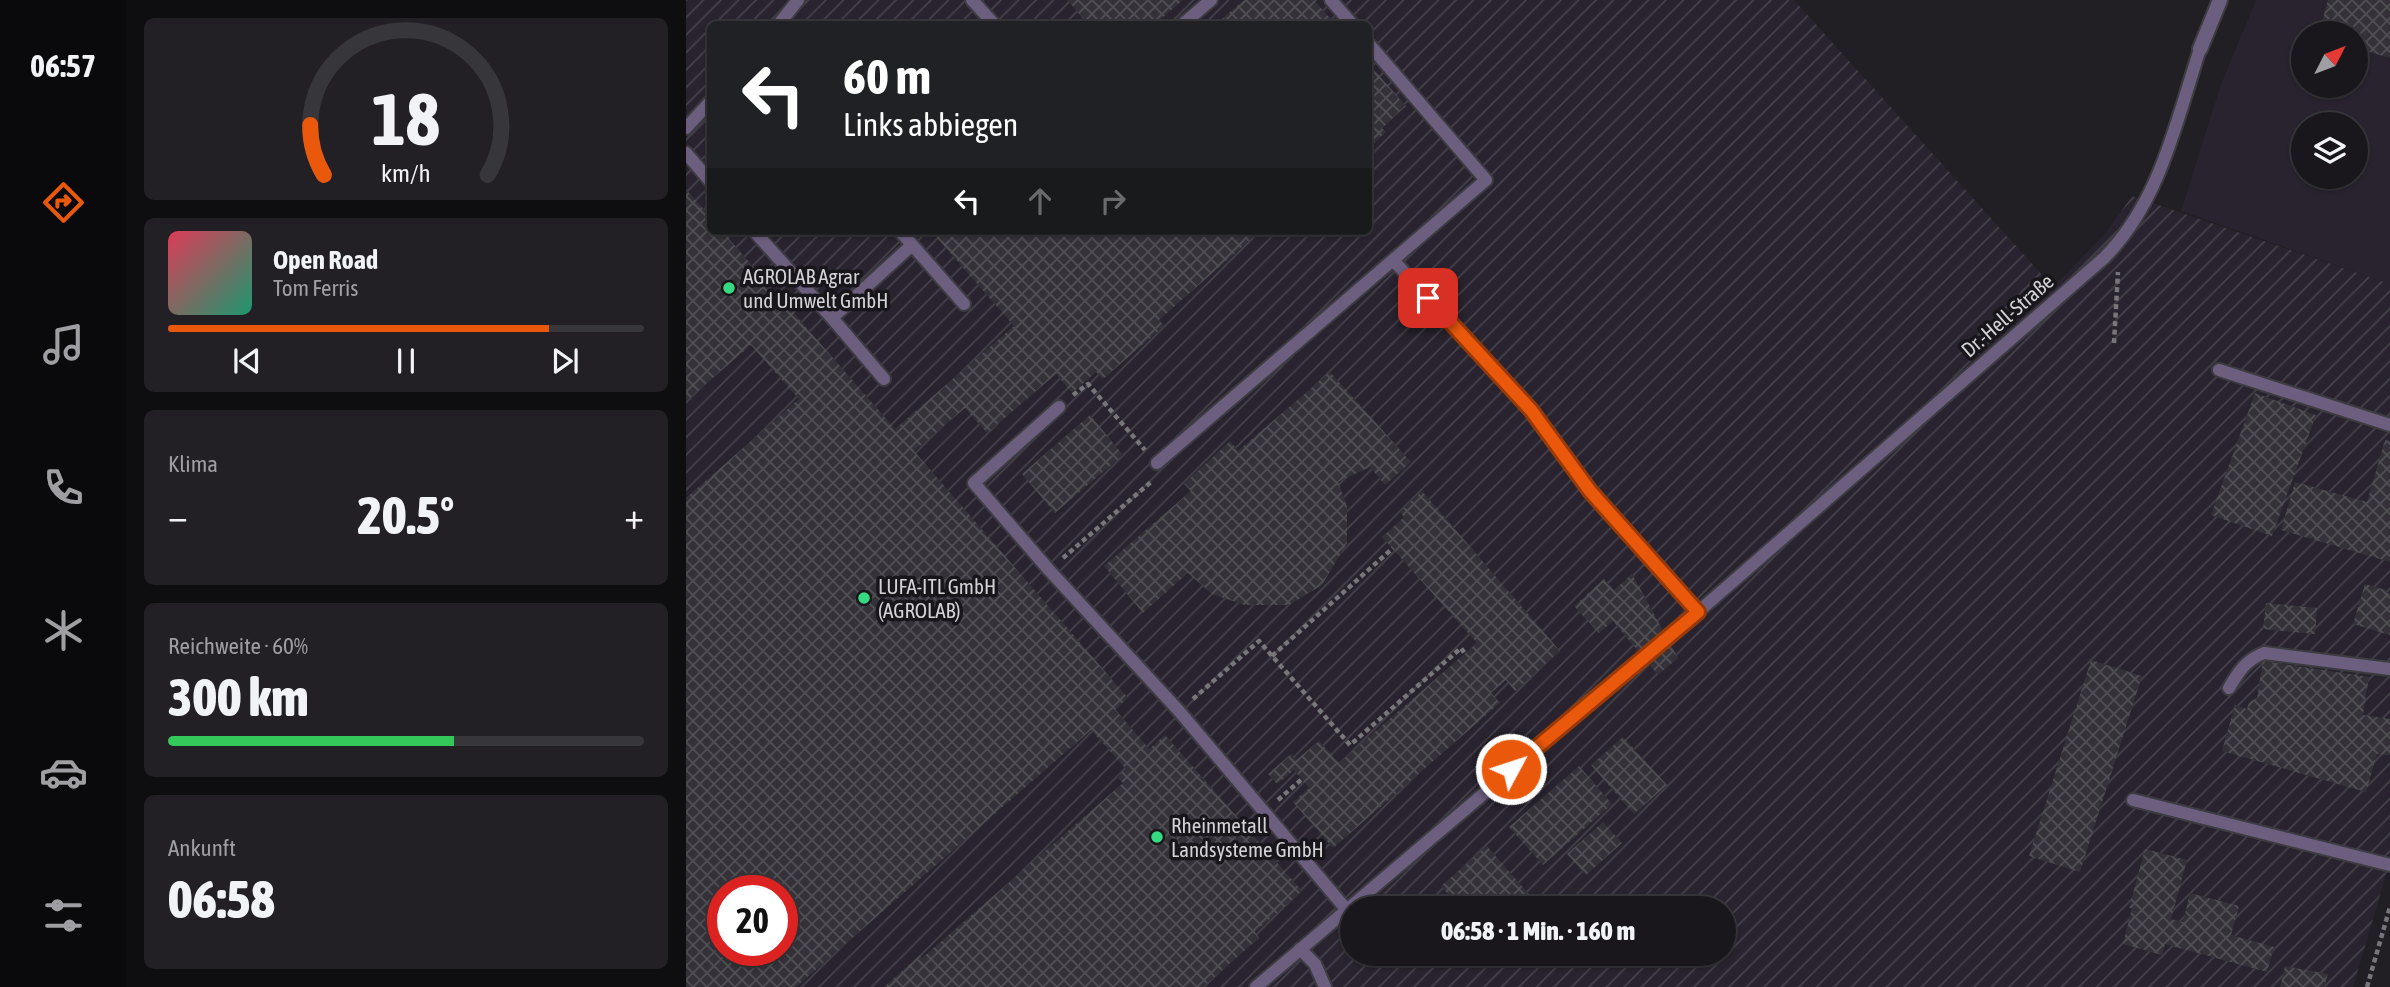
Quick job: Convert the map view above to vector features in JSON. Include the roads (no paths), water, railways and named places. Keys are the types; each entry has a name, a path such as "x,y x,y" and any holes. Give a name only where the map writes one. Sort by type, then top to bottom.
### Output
{"street":[{"name":"Dr.-Hell-Straße","path":"2200,49 2220,0"}],"lane":[{"path":"781,21 798,0"},
{"path":"972,0 991,21"},
{"path":"1186,21 1211,0"},
{"path":"1331,0 1349,21"},
{"path":"1157,463 1486,180 1372,48"},
{"name":"Dr.-Hell-Straße","path":"1361,896 1698,612 2120,243 2158,178 2200,49"},
{"path":"686,128 707,105"},
{"path":"686,153 707,178"},
{"path":"758,235 884,379"},
{"path":"903,235 964,304"},
{"path":"832,318 912,245"},
{"path":"1394,261 1531,410 1590,491 1698,612"},
{"path":"2219,370 2390,425"},
{"path":"1059,407 974,483 1049,570 1179,711 1340,902"},
{"path":"2230,688 2239,671 2250,659 2264,653 2390,669"},
{"path":"2133,800 2390,864"},
{"name":"Dr.-Hell-Straße","path":"1256,987 1340,914"},
{"path":"1300,949 1315,964 1325,987"}],"place":[{"name":"AGROLAB Agrar und Umwelt GmbH","path":"729,288"},
{"name":"LUFA-ITL GmbH (AGROLAB)","path":"864,598"},
{"name":"Rheinmetall Landsysteme GmbH","path":"1157,837"}]}
